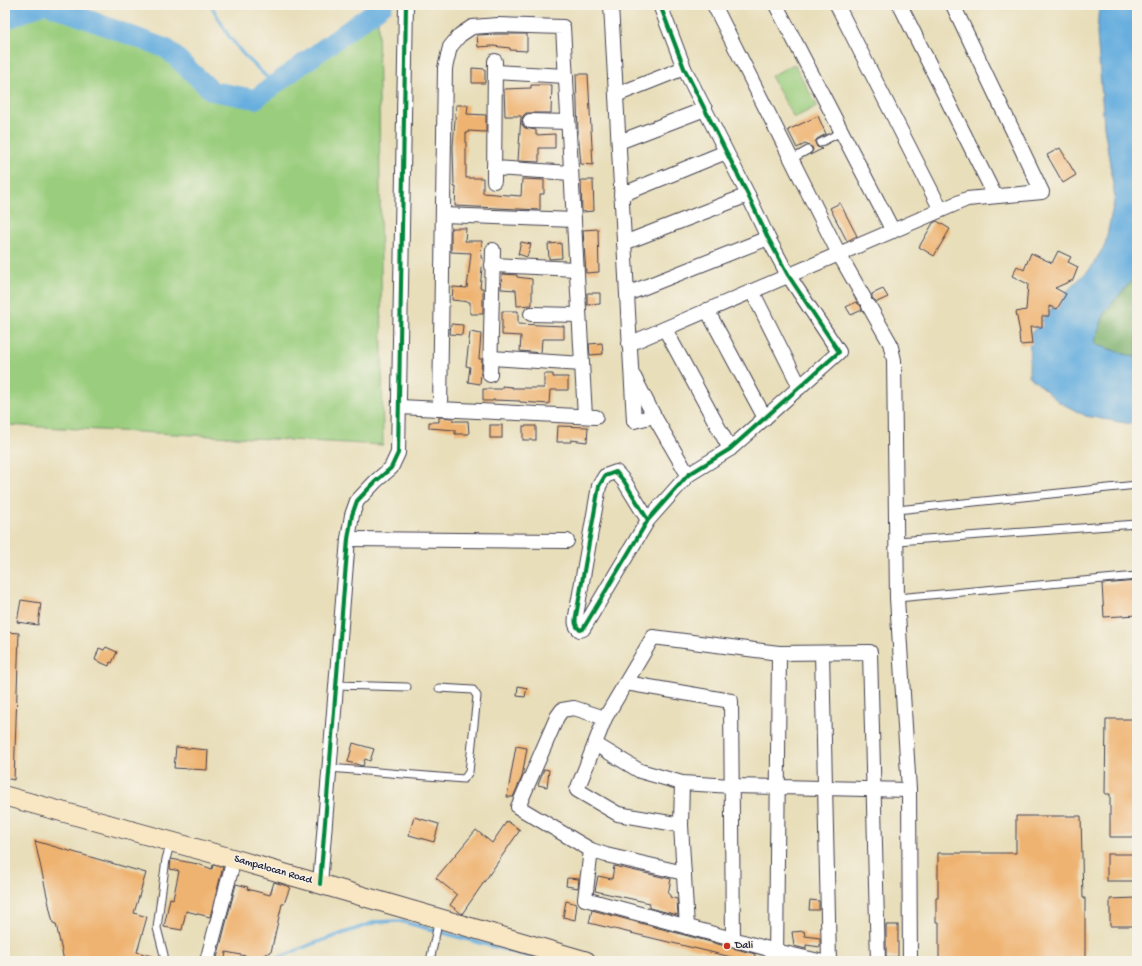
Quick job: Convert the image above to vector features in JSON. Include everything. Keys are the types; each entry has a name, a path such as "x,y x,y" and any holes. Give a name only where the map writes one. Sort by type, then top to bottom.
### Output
{"main road":[{"name":"Sampalocan Road","path":"5,796 234,859 586,961"}],"street":[{"path":"320,884 348,539 352,515 357,501 391,468 398,453 406,5"},
{"path":"612,5 634,421 654,416"},
{"path":"648,520 624,481 616,472 605,476 599,486 576,616 576,627 580,630 583,630 648,520 688,475 730,449 839,352 788,275 768,238 684,68 660,5"},
{"path":"714,5 839,254 890,343 894,360 897,598 909,790 910,961"},
{"path":"776,5 893,231"},
{"path":"837,5 941,210"},
{"path":"900,5 995,196"},
{"path":"629,344 967,199 1042,192 953,5"},
{"path":"400,407 440,409 590,416 582,364 563,27 498,25 472,27 460,34 450,47 445,68 440,409"},
{"path":"566,76 495,67 494,175 571,173"},
{"path":"616,95 684,68"},
{"path":"619,142 704,109"},
{"path":"530,121 568,122"},
{"path":"622,195 726,152"},
{"path":"624,243 748,195"},
{"path":"443,215 574,220"},
{"path":"627,294 768,238"},
{"path":"490,375 493,250"},
{"path":"492,265 576,269"},
{"path":"752,291 800,387"},
{"path":"707,310 765,418"},
{"path":"531,314 579,315"},
{"path":"665,329 730,449"},
{"path":"491,358 582,364"},
{"path":"631,372 688,475"},
{"path":"348,539 566,541"},
{"path":"681,825 618,814 577,790 605,718 652,637 779,653 870,652 878,961"},
{"path":"776,956 779,653"},
{"path":"822,653 829,961"},
{"path":"626,683 731,700 733,939"},
{"path":"605,718 574,708 562,710 557,717 518,807 591,850 606,855 684,873"},
{"path":"595,744 640,771 682,783 732,786 909,790"},
{"path":"682,783 681,825 687,927"},
{"path":"591,850 585,899 733,939 776,956 819,961"},
{"path":"207,961 234,859"}],"lane":[{"path":"820,143 841,132"},
{"path":"792,159 808,150"},
{"path":"897,510 1137,485"},
{"path":"897,541 1137,524"},
{"path":"897,598 1137,576"},
{"path":"336,685 406,687"},
{"path":"329,768 464,779 469,772 477,696 473,690 439,688"},
{"path":"164,961 157,928 166,859 171,842"},
{"path":"430,961 439,919"}],"green space":[{"path":"42,5 48,5 167,49 212,91 255,99 378,8 383,445 5,425 5,20"},
{"path":"794,64 817,106 794,118 771,76"},
{"path":"1137,274 1137,358 1094,344 1105,312"}],"water":[{"path":"1099,5 1137,5 1137,274 1105,312 1094,344 1137,358 1137,425 1086,416 1059,402 1029,376 1030,335 1063,295 1091,268 1105,245 1115,197 1104,126 1097,33"}],"building":[{"path":"527,34 527,51 510,50 510,48 493,46 478,47 477,35"},
{"path":"472,68 485,69 485,83 472,83"},
{"path":"576,74 588,74 593,165 581,164 578,132"},
{"path":"531,85 552,85 551,113 526,113 522,120 522,125 525,128 536,130 536,135 555,134 555,148 539,148 539,162 518,161 521,116 505,116 504,89 531,88"},
{"path":"456,105 468,105 467,114 486,115 486,132 468,131 468,133 466,133 466,178 483,178 483,193 521,196 522,179 544,180 544,194 540,194 540,210 455,206 456,187 454,187 453,147"},
{"path":"818,116 826,134 817,139 815,142 817,147 822,149 810,155 813,150 812,147 805,144 797,148 788,130"},
{"path":"1060,148 1076,175 1063,183 1047,155"},
{"path":"581,180 593,180 594,211 582,212"},
{"path":"840,203 857,236 847,241 830,208"},
{"path":"937,221 950,229 934,256 919,247 933,223"},
{"path":"451,228 466,228 465,241 482,241 481,258 483,258 480,288 483,288 483,314 470,314 470,302 452,300 453,287 467,288 471,253 451,252"},
{"path":"598,229 599,272 586,273 583,230"},
{"path":"521,242 531,244 527,257 518,254"},
{"path":"561,243 562,258 549,259 548,244"},
{"path":"1058,251 1071,257 1068,262 1078,267 1073,280 1055,288 1066,294 1057,309 1049,306 1049,316 1042,316 1042,327 1030,327 1032,344 1020,345 1020,333 1016,312 1026,310 1028,284 1012,276 1017,266 1024,270 1031,253 1052,263"},
{"path":"502,274 517,275 517,277 532,279 532,305 517,306 516,290 501,289"},
{"path":"883,289 888,297 877,302 872,298 872,294"},
{"path":"587,293 600,293 600,304 587,305"},
{"path":"856,302 861,306 862,310 851,315 846,307"},
{"path":"502,311 518,311 518,324 564,326 564,339 542,339 541,353 520,351 521,336 502,335"},
{"path":"451,324 463,325 462,335 450,334"},
{"path":"470,332 481,334 479,359 482,359 480,384 468,382 470,367 466,366"},
{"path":"602,343 603,354 590,355 589,344"},
{"path":"544,374 553,374 553,377 568,377 568,390 550,390 549,404 520,401 483,401 483,389 502,389 502,386 512,388 544,388"},
{"path":"439,417 453,418 453,421 468,421 469,434 455,434 455,430 429,428 429,422 439,422"},
{"path":"490,425 502,425 502,438 490,438"},
{"path":"523,426 536,426 536,440 523,440"},
{"path":"558,426 588,427 587,442 571,440 571,442 557,442"},
{"path":"1137,581 1137,615 1104,617 1102,584"},
{"path":"21,600 41,603 38,625 17,622"},
{"path":"5,632 19,633 14,780 5,778"},
{"path":"106,647 117,652 109,666 95,660 99,648 104,650"},
{"path":"518,686 527,688 525,697 517,696"},
{"path":"1106,719 1137,719 1137,837 1110,837 1110,794 1105,794"},
{"path":"353,743 374,749 370,761 365,759 363,766 348,762"},
{"path":"516,746 527,748 522,777 513,797 507,797"},
{"path":"176,747 208,750 207,770 174,768"},
{"path":"544,769 549,770 547,787 538,785"},
{"path":"1016,816 1081,816 1083,898 1085,898 1085,961 939,961 939,922 936,922 936,898 938,898 938,853 1016,853"},
{"path":"414,817 439,824 434,842 409,835"},
{"path":"507,821 520,830 462,914 450,905 457,895 436,878 476,830 492,843"},
{"path":"35,841 146,873 134,913 147,917 137,952 159,958 159,961 64,961 56,924 53,923"},
{"path":"1107,854 1137,854 1137,881 1107,881"},
{"path":"171,859 198,864 212,869 213,865 223,867 210,917 186,911 182,930 164,927 170,898 173,899 179,871 170,869"},
{"path":"614,866 671,879 668,894 670,894 670,897 677,899 678,915 649,908 650,903 595,891 598,876 612,879"},
{"path":"567,878 579,879 578,888 566,886"},
{"path":"274,882 290,887 284,904 282,904 271,952 256,958 226,952 225,959 217,958 236,884 248,887 247,889 270,895"},
{"path":"1137,898 1137,926 1110,926 1110,899"},
{"path":"810,900 819,901 819,910 809,910"},
{"path":"566,901 577,904 575,920 563,917"},
{"path":"592,910 755,954 754,961 748,961 589,923"},
{"path":"886,925 898,925 898,957 886,957"},
{"path":"804,931 805,936 820,938 820,947 806,945 806,949 794,946 792,932"}],"waterway":[{"path":"5,20 41,5"},
{"path":"49,5 167,49 212,91 255,99 383,5"},
{"path":"211,5 228,35 243,54 275,85"},
{"path":"271,961 312,944 376,922 400,921 546,961"}],"cycle path":[{"path":"320,884 348,539 352,515 357,501 391,468 398,453 406,5"},
{"path":"648,520 624,481 616,472 605,476 599,486 576,616 576,624 580,630 583,629 648,520 688,475 730,449 839,352 788,275 768,238 684,68 660,5"}],"place":[{"name":"Dali","path":"727,946"}]}
